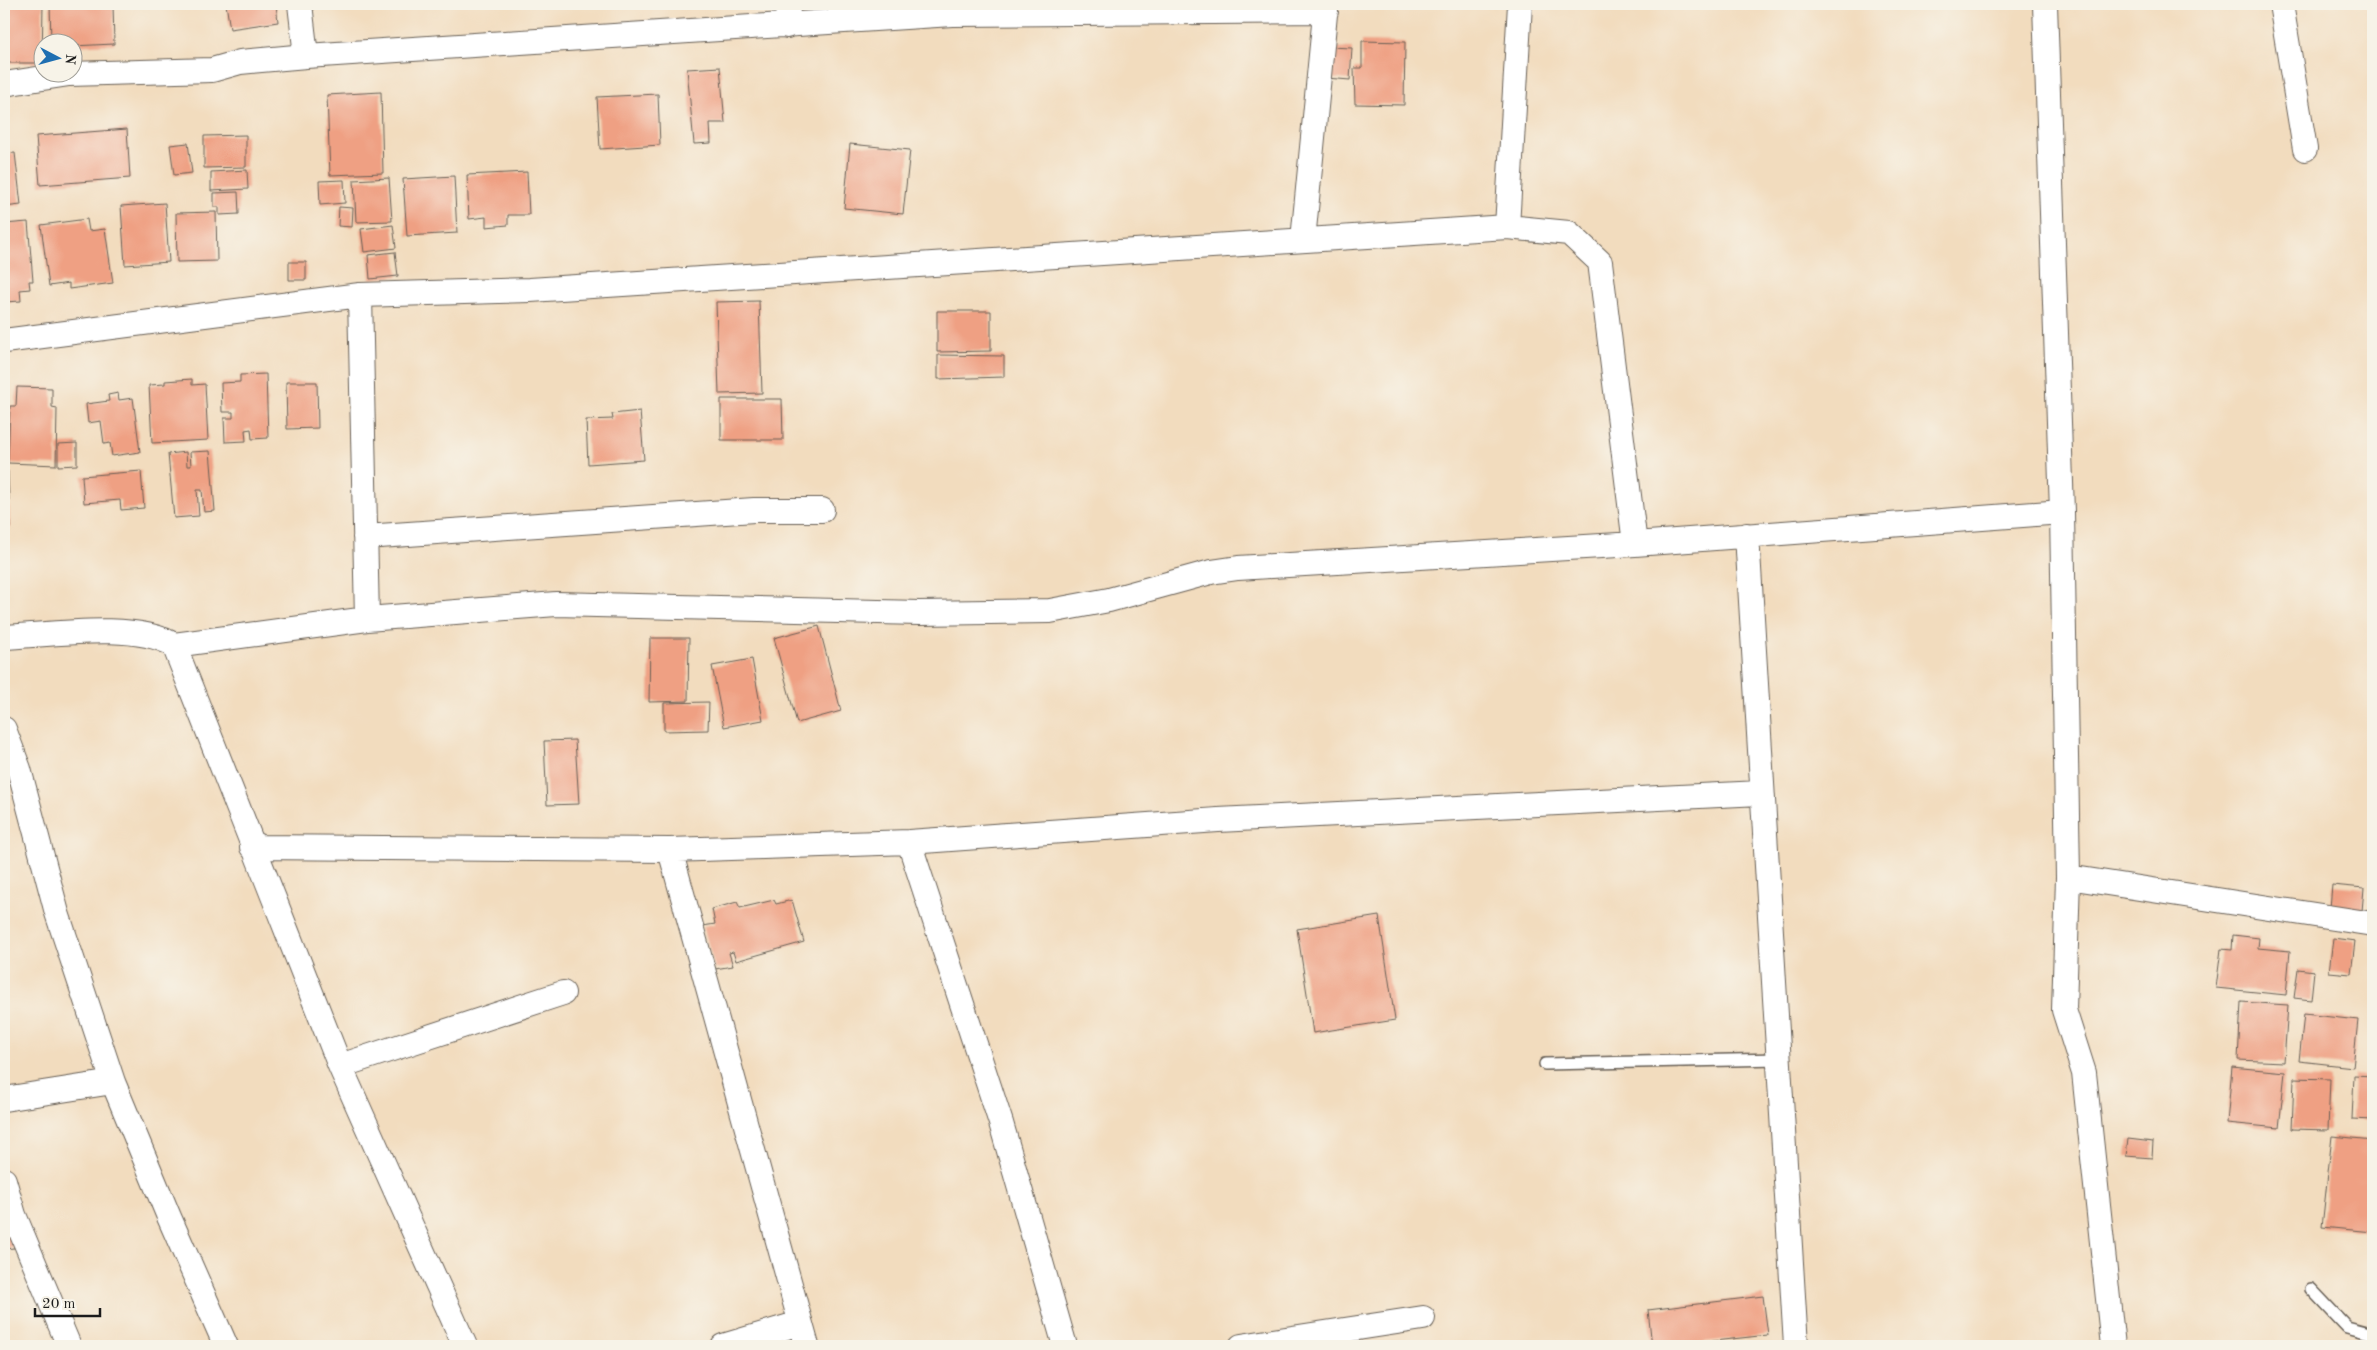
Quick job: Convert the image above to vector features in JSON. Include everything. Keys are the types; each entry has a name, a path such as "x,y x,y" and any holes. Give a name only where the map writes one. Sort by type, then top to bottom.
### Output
{"street":[{"path":"300,4 306,56"},
{"path":"1508,226 1520,4"},
{"path":"2045,4 2062,512 2068,877 2064,1010 2084,1073 2113,1346"},
{"path":"2281,4 2305,149"},
{"path":"4,84 69,74 212,70 240,62 788,15 1326,7 1304,240"},
{"path":"4,341 360,295 530,290 1508,226 1569,233 1600,262 1635,544"},
{"path":"360,295 367,619"},
{"path":"366,537 754,510 822,510"},
{"path":"174,645 367,619 556,604 919,613 1050,611 1086,605 1211,572 1238,568 1635,544 2062,512"},
{"path":"1747,536 1760,793 1779,1059 1796,1346"},
{"path":"4,637 125,632 148,634 163,638 174,645 252,847 340,1066 465,1346"},
{"path":"4,729 19,769 57,913 113,1082 169,1217 226,1346"},
{"path":"252,847 670,850 909,842 1218,820 1760,793"},
{"path":"909,842 1001,1123 1065,1346"},
{"path":"670,850 807,1346"},
{"path":"2068,877 2373,924"},
{"path":"340,1066 563,993"},
{"path":"4,1099 113,1082"},
{"path":"4,1180 14,1215 69,1346"},
{"path":"1241,1346 1423,1318"},
{"path":"723,1346 800,1323"}],"lane":[{"path":"1545,1064 1779,1059"},
{"path":"2311,1289 2347,1327 2373,1334"}],"building":[{"path":"4,4 43,4 43,32 32,32 32,63 4,63"},
{"path":"50,4 113,4 114,44 82,46 82,32 51,32"},
{"path":"226,4 276,4 278,22 230,29"},
{"path":"1362,41 1405,42 1404,105 1355,104 1354,68 1362,68"},
{"path":"1328,47 1352,48 1350,80 1326,78"},
{"path":"720,67 725,123 710,123 711,143 694,144 687,69"},
{"path":"381,92 383,173 330,175 327,95"},
{"path":"658,94 660,145 600,149 597,97"},
{"path":"127,129 130,178 40,185 36,136"},
{"path":"246,135 246,167 204,168 204,136"},
{"path":"188,143 192,173 174,175 170,145"},
{"path":"850,144 910,150 903,214 844,208"},
{"path":"15,153 21,205 4,207 4,154"},
{"path":"247,170 248,189 211,191 211,172"},
{"path":"527,172 529,215 508,215 508,225 486,227 486,217 469,219 467,175"},
{"path":"454,176 457,233 407,236 403,179"},
{"path":"389,178 392,221 356,222 354,180"},
{"path":"344,180 345,203 320,205 319,181"},
{"path":"238,192 239,214 219,215 219,207 214,207 214,193"},
{"path":"165,203 169,262 125,265 121,206"},
{"path":"339,207 353,208 352,227 338,226"},
{"path":"216,212 217,261 177,262 176,213"},
{"path":"87,219 89,231 105,229 113,283 69,289 69,283 49,286 41,225"},
{"path":"28,222 33,281 29,281 30,289 20,290 21,301 4,302 4,224"},
{"path":"393,225 396,248 364,252 361,229"},
{"path":"395,252 398,276 370,279 368,255"},
{"path":"289,262 306,262 306,280 289,280"},
{"path":"759,301 762,393 719,394 716,302"},
{"path":"937,311 991,311 991,351 937,352"},
{"path":"938,355 1004,356 1004,377 938,379"},
{"path":"266,374 268,438 252,439 251,429 245,430 246,441 225,442 224,418 233,418 233,412 222,412 221,383 240,382 240,375"},
{"path":"192,379 192,385 205,384 208,440 152,443 149,385 165,384 165,381"},
{"path":"286,382 317,382 318,428 287,429"},
{"path":"17,387 52,388 52,407 57,408 56,465 8,463 10,406 16,406"},
{"path":"118,393 119,400 133,398 140,452 112,456 110,443 104,444 101,421 88,423 86,404 109,401 108,395"},
{"path":"721,399 782,399 783,440 721,440"},
{"path":"640,411 644,460 588,464 586,420 613,419 612,414"},
{"path":"77,443 77,465 58,466 58,444"},
{"path":"210,451 215,511 204,512 202,490 197,490 199,516 174,518 168,454 186,452 187,466 191,466 190,452"},
{"path":"4,471 8,471 10,528 4,528"},
{"path":"141,471 144,508 121,510 120,500 84,503 82,476"},
{"path":"819,626 841,711 797,723 774,638"},
{"path":"650,638 689,638 688,701 649,702"},
{"path":"752,659 763,720 724,727 712,666"},
{"path":"709,702 708,730 664,731 664,703"},
{"path":"575,740 579,804 547,805 544,741"},
{"path":"2332,885 2364,888 2362,911 2330,908"},
{"path":"774,900 776,904 792,900 804,942 736,961 733,952 729,953 733,966 715,969 703,926 715,924 712,909 737,902 740,908"},
{"path":"1379,916 1395,1020 1313,1033 1297,929"},
{"path":"2233,935 2259,938 2258,948 2290,951 2286,995 2216,988 2221,949 2232,950"},
{"path":"2333,938 2355,941 2351,974 2329,972"},
{"path":"2298,969 2314,971 2311,1000 2294,998"},
{"path":"2241,1002 2288,1005 2284,1062 2238,1060"},
{"path":"2304,1014 2358,1020 2353,1067 2299,1061"},
{"path":"2232,1067 2285,1072 2279,1128 2227,1123"},
{"path":"2354,1075 2373,1076 2373,1120 2352,1119"},
{"path":"2294,1078 2330,1079 2328,1130 2292,1129"},
{"path":"2332,1136 2373,1140 2373,1232 2322,1227"},
{"path":"2128,1139 2153,1142 2152,1158 2126,1156"},
{"path":"12,1228 14,1248 4,1249 4,1229"},
{"path":"1763,1296 1768,1335 1669,1346 1652,1346 1648,1310"}]}
